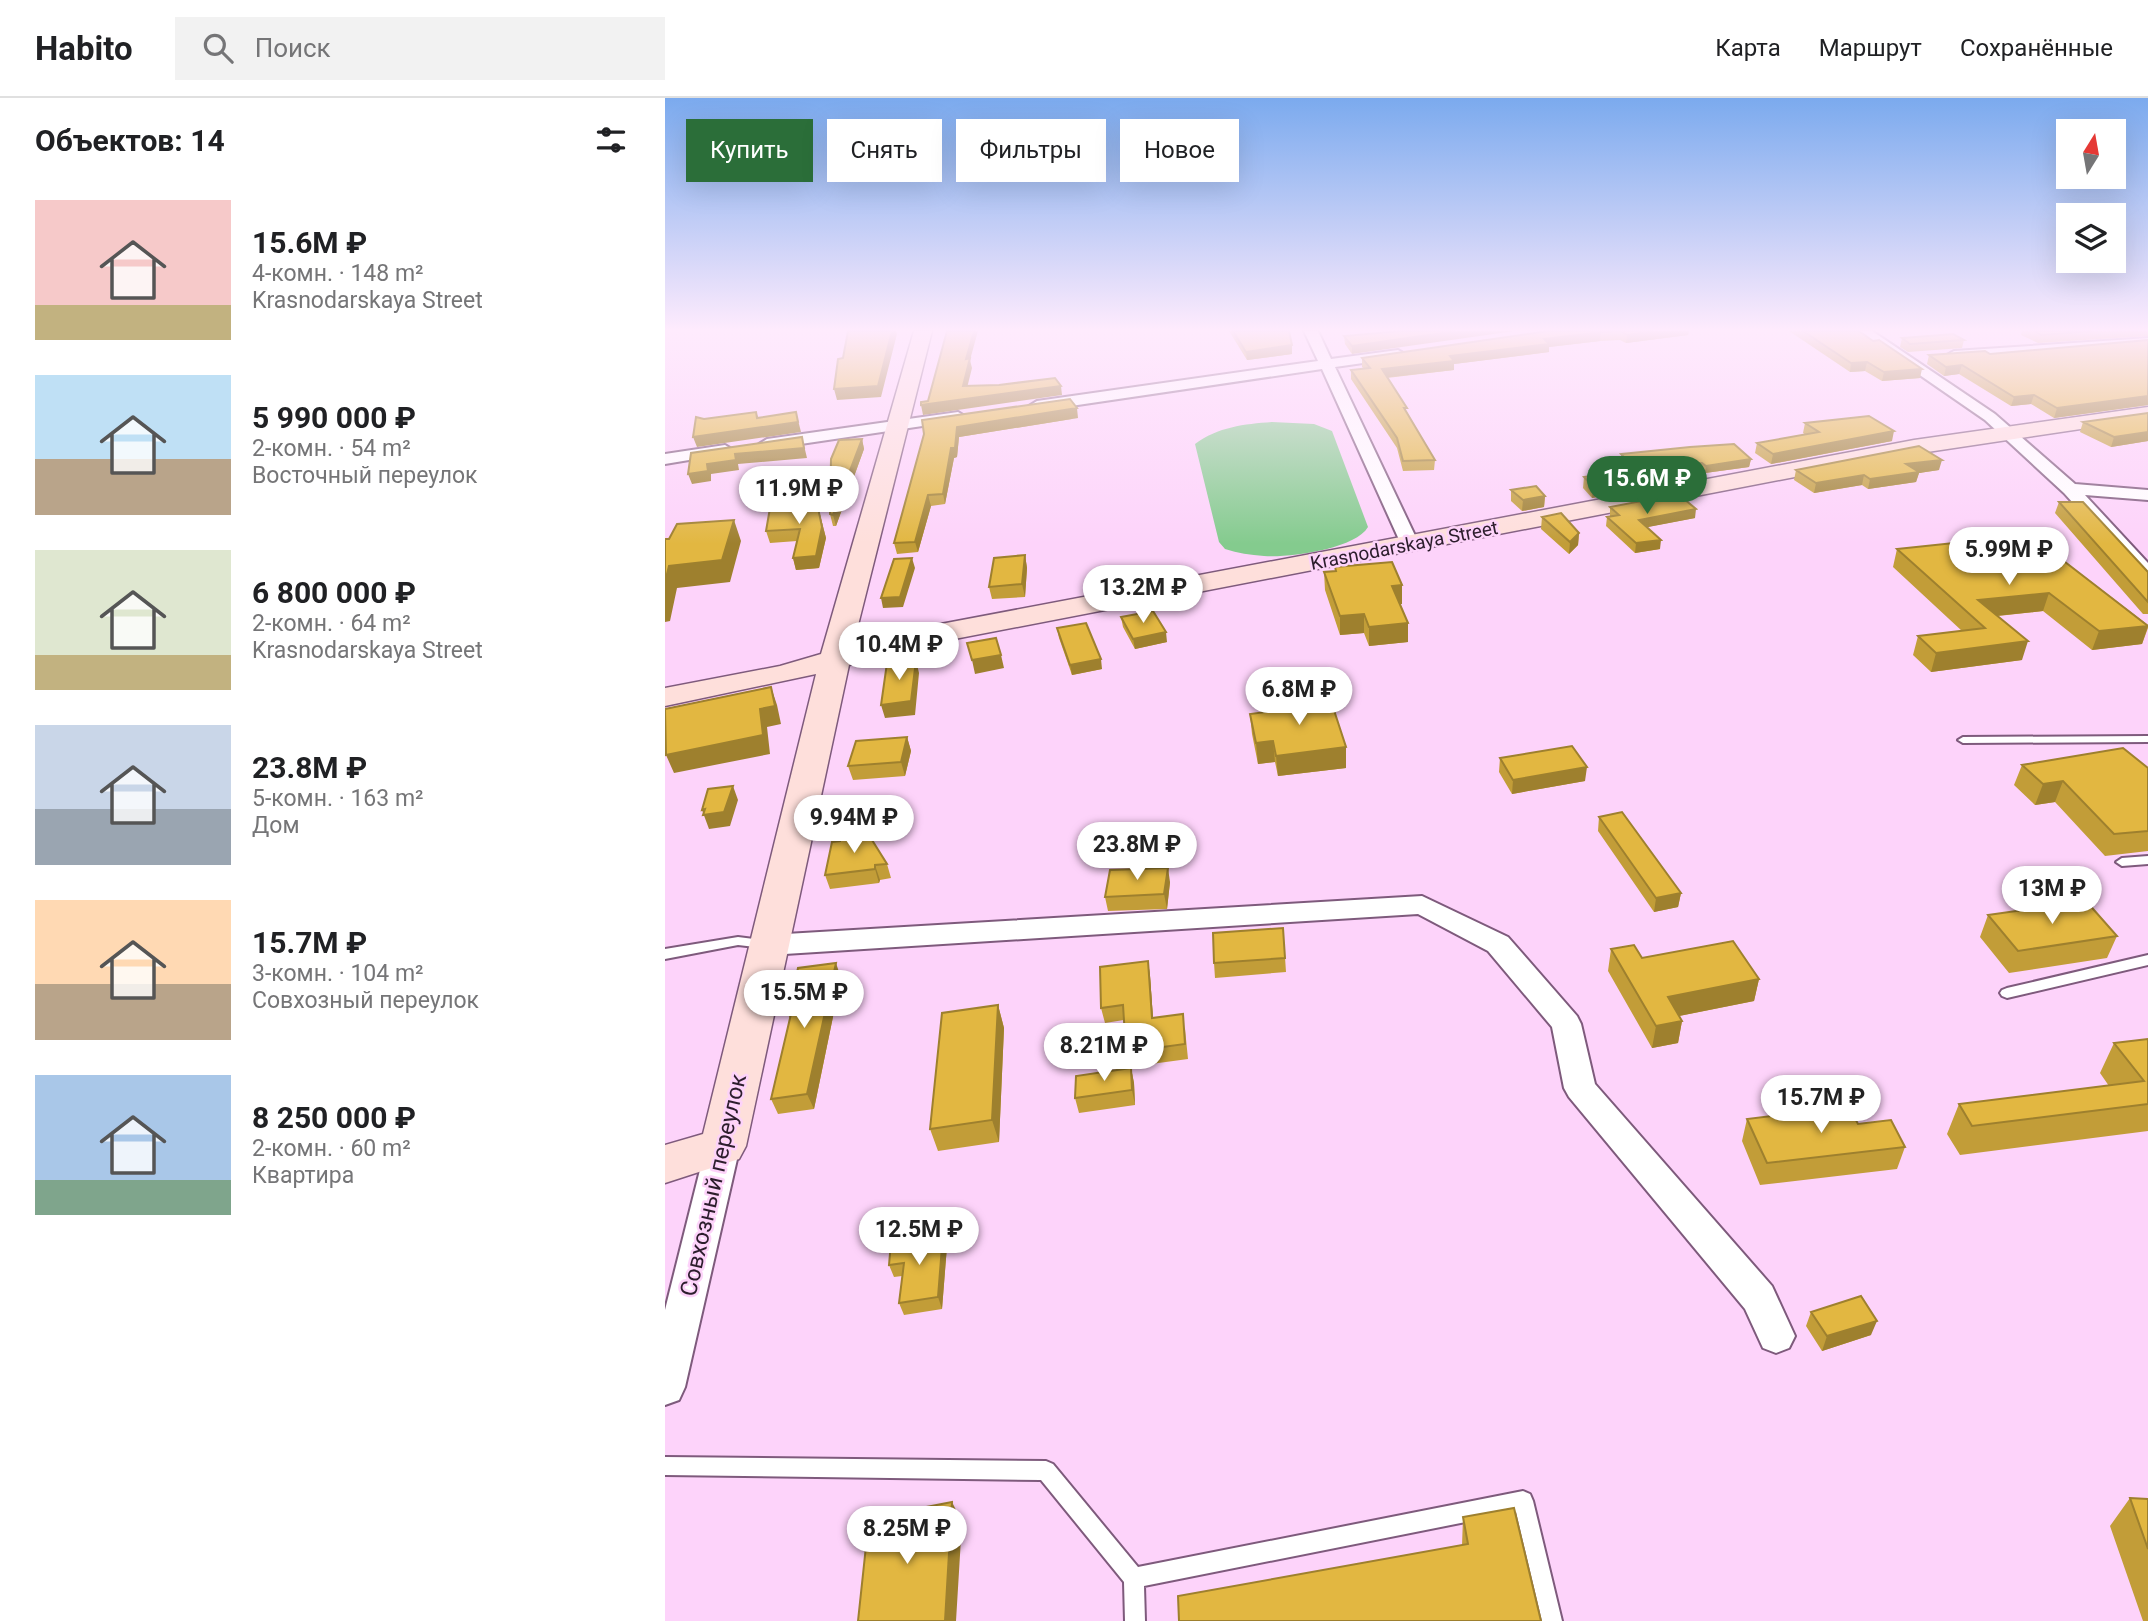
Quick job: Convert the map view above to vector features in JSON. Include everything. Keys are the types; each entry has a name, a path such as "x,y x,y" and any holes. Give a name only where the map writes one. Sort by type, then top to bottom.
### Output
{"street":[{"name":"Совхозный переулок","path":"665,1387 835,659 904,402"},
{"path":"1022,408 1064,402"},
{"path":"1344,402 1410,544"},
{"path":"1968,402 1990,417 2070,489 2148,574"},
{"name":"Krasnodarskaya Street","path":"665,696 784,674 909,639 1900,450 2148,413"},
{"path":"665,459 980,414"},
{"path":"2070,489 2148,495"},
{"path":"769,944 1422,905 1497,944 1566,1024 1580,1088 1759,1298 1776,1336"},
{"path":"665,1164 723,1146"}],"lane":[{"path":"1963,740 2148,739"},
{"path":"2122,862 2148,860"},
{"path":"665,954 738,941 769,944"},
{"path":"2007,993 2148,960"},
{"path":"665,1466 1046,1471 1134,1578 1135,1621"},
{"path":"1134,1578 1523,1501 1552,1621"}],"green space":[{"path":"1272,422 1314,424 1332,431 1368,527 1361,535 1321,550 1275,556 1235,552 1225,549 1219,542 1195,444 1222,430"}],"building":[{"path":"921,402 943,402 921,405"},
{"path":"1048,402 1072,402 1077,408 957,427 955,448 951,448 943,494 928,495 915,542 894,543 924,434 922,420"},
{"path":"1373,402 1403,402 1407,408 1404,408 1435,460 1403,461 1397,438"},
{"path":"2047,402 2102,402 2057,408"},
{"path":"756,412 757,418 796,412 798,422 693,437 696,417 704,419"},
{"path":"2148,413 2148,432 2114,437 2083,422"},
{"path":"1869,416 1894,431 1773,454 1757,443 1819,432 1805,423"},
{"path":"802,437 804,448 735,454 736,460 707,464 708,471 688,474 691,453"},
{"path":"862,439 833,515 830,514 831,459 839,440"},
{"path":"1734,444 1751,459 1706,466 1702,463 1637,470 1621,454 1690,447"},
{"path":"1919,446 1942,460 1906,464 1919,472 1870,479 1864,475 1816,483 1796,470"},
{"path":"1650,468 1658,475 1593,487 1584,477"},
{"path":"1536,486 1545,496 1523,500 1511,490"},
{"path":"1678,494 1696,509 1639,520 1661,540 1636,543 1607,517 1619,515 1610,507"},
{"path":"2059,502 2083,502 2148,572 2148,602"},
{"path":"817,503 822,527 816,556 793,558 800,529 766,531 770,508"},
{"path":"1561,513 1579,533 1570,542 1542,517"},
{"path":"734,520 722,560 669,566 665,582 665,539 669,539 677,524"},
{"path":"2030,535 2148,626 2099,631 2049,593 1978,600 2028,641 1936,653 1918,636 1985,628 1897,549"},
{"path":"1025,555 1022,584 989,587 994,558"},
{"path":"912,558 900,597 881,598 894,559"},
{"path":"1392,562 1402,585 1392,586 1408,623 1369,627 1364,614 1340,616 1324,572 1336,571 1335,567"},
{"path":"1153,611 1166,632 1133,639 1121,617"},
{"path":"1086,623 1101,659 1070,665 1057,628"},
{"path":"996,638 1001,655 972,660 967,643"},
{"path":"916,660 911,701 881,705 887,663"},
{"path":"771,687 775,706 760,709 763,735 666,755 665,709"},
{"path":"1330,698 1346,747 1276,756 1273,741 1256,743 1250,714 1266,712 1264,705"},
{"path":"907,737 901,762 848,766 856,741"},
{"path":"1572,746 1587,767 1513,780 1500,758"},
{"path":"2123,748 2148,768 2148,831 2114,834 2063,781 2043,784 2022,765"},
{"path":"733,786 724,812 703,815 708,789"},
{"path":"1622,812 1681,893 1656,898 1599,817"},
{"path":"867,832 887,864 875,865 875,869 825,875 832,842 840,841 841,835"},
{"path":"1168,868 1164,894 1105,897 1110,870"},
{"path":"2086,901 2117,936 2018,951 1988,915"},
{"path":"1283,928 1285,958 1214,963 1213,933"},
{"path":"1733,941 1759,979 1668,997 1682,1021 1656,1026 1611,949 1634,945 1642,958"},
{"path":"1148,961 1152,1018 1183,1014 1185,1044 1126,1052 1123,1005 1101,1008 1100,967"},
{"path":"836,963 807,1094 771,1099 791,1014 788,1014 798,968"},
{"path":"998,1005 992,1120 930,1129 942,1013"},
{"path":"2148,1039 2148,1104 1972,1126 1959,1104 2144,1081 2114,1043"},
{"path":"1131,1068 1132,1090 1075,1098 1076,1076"},
{"path":"1849,1107 1858,1124 1891,1120 1905,1147 1767,1163 1747,1119"},
{"path":"943,1234 938,1297 899,1303 904,1263 889,1265 891,1242"},
{"path":"1861,1296 1877,1321 1827,1336 1811,1312"},
{"path":"2130,1498 2148,1499 2148,1549"},
{"path":"952,1502 945,1621 858,1621 869,1518"},
{"path":"1514,1508 1541,1621 1179,1621 1178,1596 1468,1544 1463,1517"}]}
